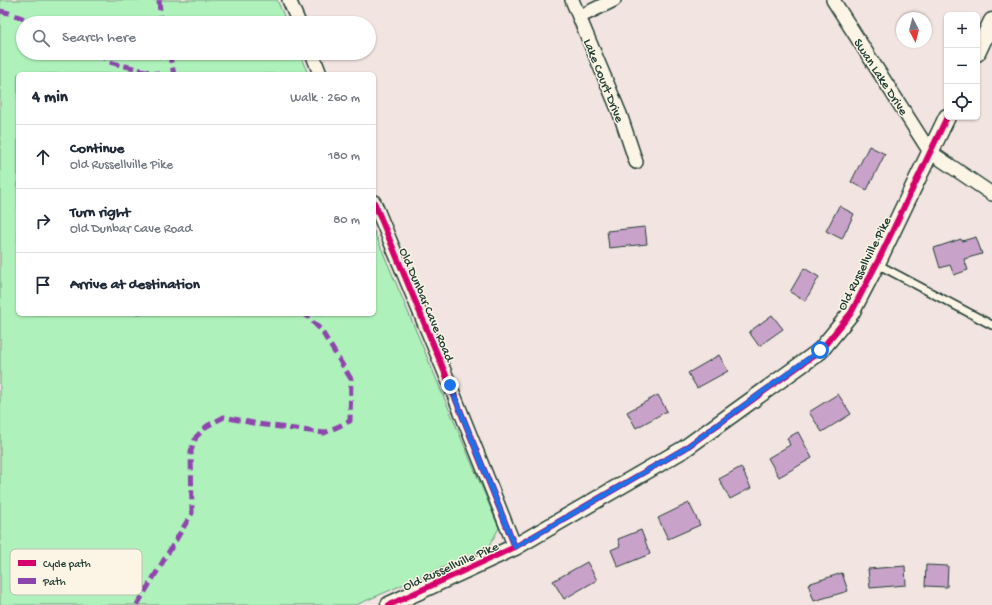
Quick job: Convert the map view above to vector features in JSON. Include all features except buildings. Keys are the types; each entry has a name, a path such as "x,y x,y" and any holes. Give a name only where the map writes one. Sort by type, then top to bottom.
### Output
{"street":[{"path":"290,0 296,16"},
{"name":"Lake Court Drive","path":"572,0 620,114 636,162"},
{"path":"579,17 614,0"},
{"name":"Swan Lake Drive","path":"833,0 930,152"},
{"path":"979,48 992,21"},
{"path":"315,60 319,72"},
{"name":"Old Russellville Pike","path":"388,605 515,547 684,449 820,350 851,314 877,264 946,120"},
{"path":"930,152 992,194"},
{"name":"Old Dunbar Cave Road","path":"376,207 515,547"}],"lane":[{"path":"877,264 992,325"}],"green space":[{"path":"0,0 277,0 284,16 16,16 16,60 302,60 307,72 16,72 16,316 376,316 376,236 499,528 488,548 356,605 0,605"}],"marked path":[{"path":"159,0 160,16"},
{"path":"0,11 17,16"},
{"path":"107,60 109,62 150,72"},
{"path":"171,60 174,72"},
{"path":"137,605 192,513 191,451 196,437 207,426 224,417 258,424 324,433 350,421 351,379 321,330 307,316"}],"cycle path":[{"path":"389,605 515,547 684,449 820,351 851,313 878,261 946,120"},
{"path":"376,207 515,547"}],"route":[{"path":"450,385 515,547 684,449 820,350"}]}
